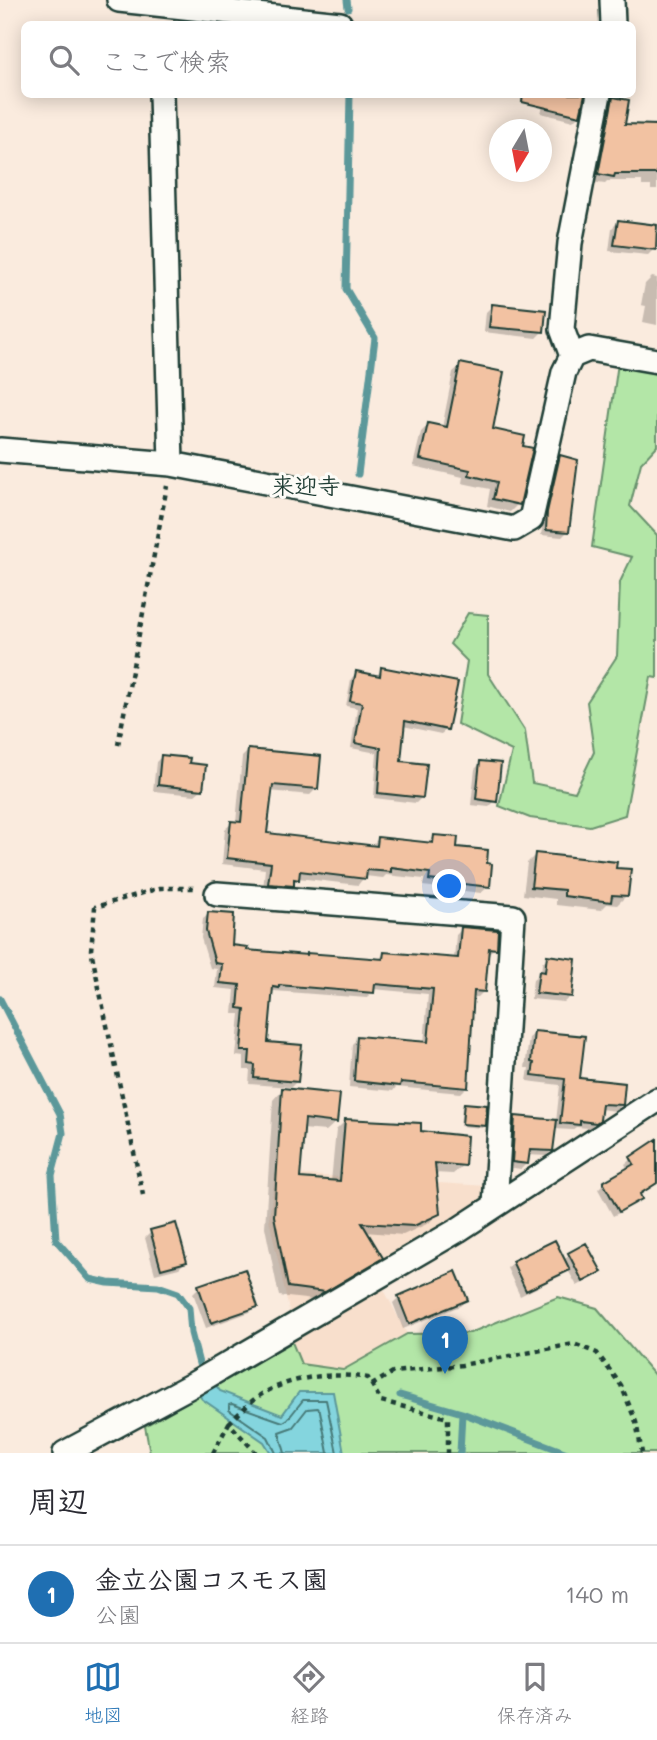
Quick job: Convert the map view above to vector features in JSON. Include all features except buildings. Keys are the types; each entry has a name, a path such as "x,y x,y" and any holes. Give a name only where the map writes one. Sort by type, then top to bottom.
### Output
{"street":[{"path":"119,0 159,15 280,21"},
{"path":"612,0 613,21"},
{"path":"161,98 171,464"},
{"path":"572,356 562,329 570,243 598,98"},
{"path":"0,450 171,464 514,529 531,519 564,372 572,356 589,349 657,361"},
{"path":"217,894 513,917 495,1205"},
{"path":"65,1453 217,1371 458,1230 657,1100"}],"path":[{"path":"118,745 171,464"},
{"path":"143,1195 91,950 95,907 160,888 207,888 217,894"},
{"path":"372,1385 393,1372 462,1364 574,1344 597,1353 621,1385 636,1422 642,1453"},
{"path":"213,1453 229,1423 261,1395 299,1379 348,1374 368,1378 381,1401 448,1418 448,1453"},
{"path":"229,1423 256,1453"}],"shaded area":[{"path":"275,1173 487,1186 484,1204 291,1319 269,1219"},
{"path":"382,1286 407,1334 343,1370 301,1364 292,1342"}],"green space":[{"path":"618,363 657,370 657,446 641,463 630,506 657,535 657,678 651,677 625,815 590,826 530,818 499,806 512,751 457,724 467,661 450,644 468,613 488,615 488,674 525,731 532,783 575,792 594,752 587,702 617,656 620,582 632,557 592,547"},
{"path":"558,1297 597,1308 657,1378 657,1453 150,1453 145,1426 292,1342 301,1364 343,1370 407,1334 470,1333"}],"water":[{"path":"213,1381 220,1391 282,1415 299,1392 333,1392 344,1453 271,1453 264,1442 202,1399 196,1391"}],"waterway":[{"path":"347,0 348,8"},
{"path":"350,98 346,289 375,338 358,474"},
{"path":"0,999 60,1114 63,1133 52,1175 56,1240 90,1279 108,1283 158,1286 178,1293 189,1308 191,1333 202,1375"},
{"path":"400,1395 462,1413 460,1453"},
{"path":"462,1413 567,1453"}],"place":[{"name":"金立公園コスモス園","path":"445,1374"}],"district":[{"name":"来迎寺","path":"306,485"}]}
